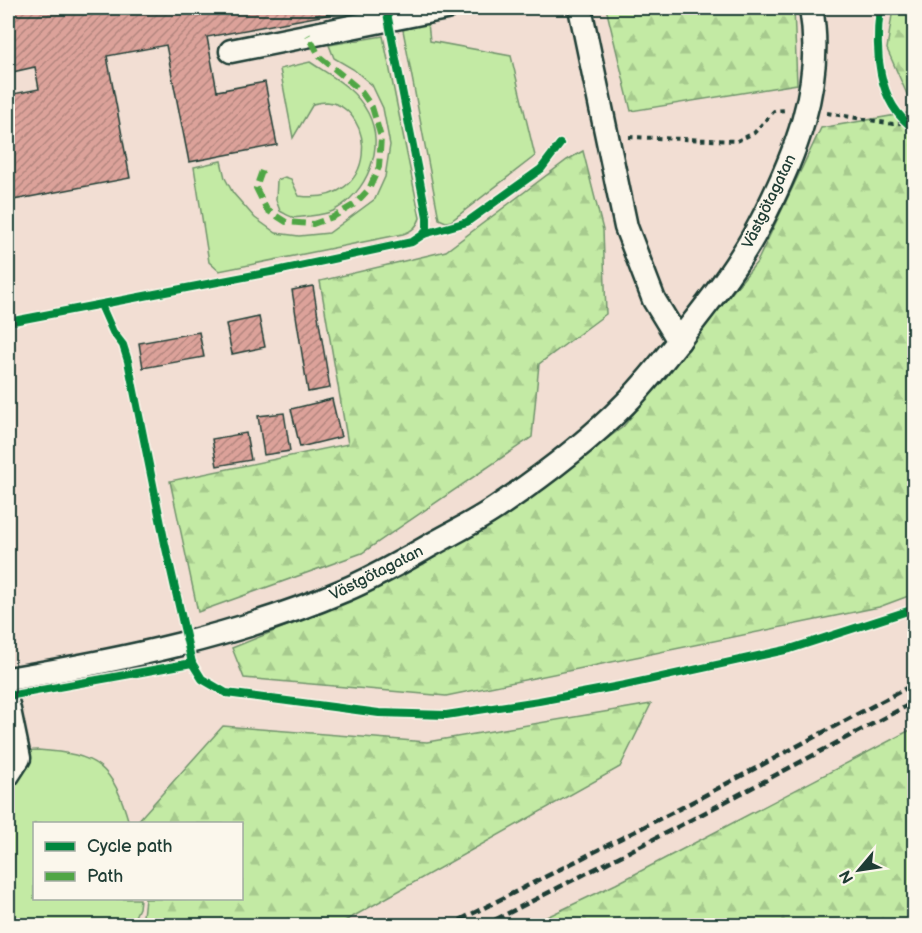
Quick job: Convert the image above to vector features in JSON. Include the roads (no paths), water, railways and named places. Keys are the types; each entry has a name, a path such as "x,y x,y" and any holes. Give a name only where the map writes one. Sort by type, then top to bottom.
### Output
{"street":[{"path":"231,51 446,8"},
{"path":"580,8 626,227 654,300 679,341"},
{"name":"Västgötagatan","path":"8,679 64,670 141,653 255,624 346,590 499,506 578,448 625,404 723,285 778,190 807,111 814,68 811,8"},
{"path":"8,705 19,758 8,775"}],"railway":[{"path":"448,926 679,809 914,684"},
{"path":"483,926 914,702"}]}
